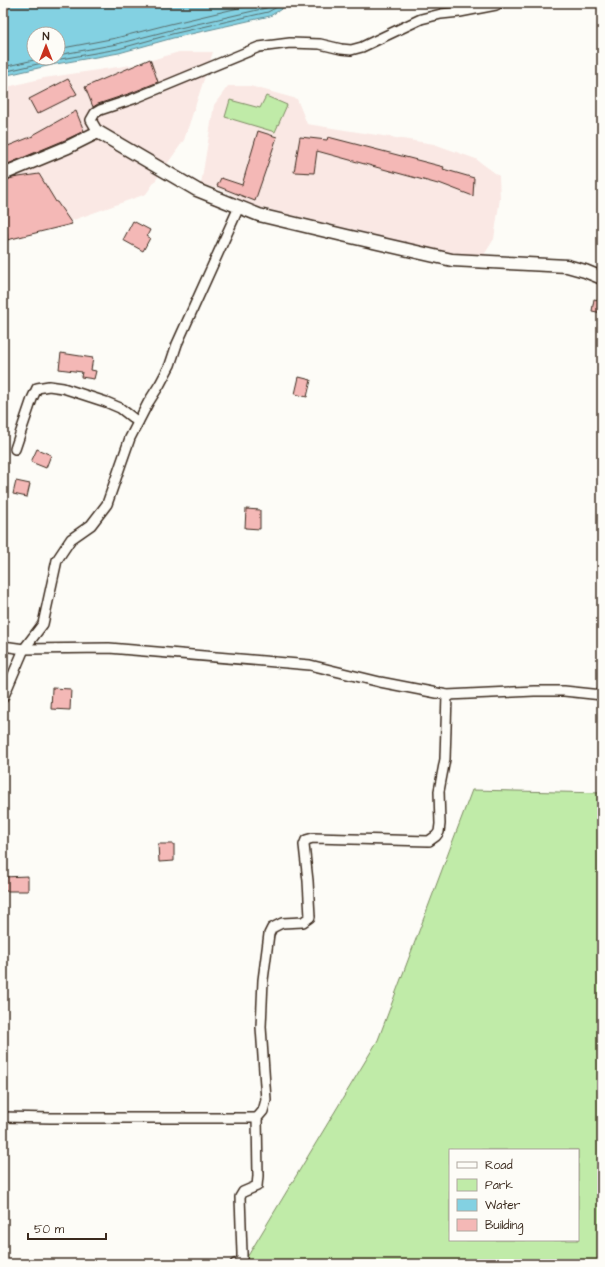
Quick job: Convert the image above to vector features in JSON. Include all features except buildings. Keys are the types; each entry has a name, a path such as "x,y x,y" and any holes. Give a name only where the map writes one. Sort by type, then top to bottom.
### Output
{"street":[{"path":"500,3 460,12 422,18 362,47 351,50 320,44 290,43 259,47 133,99 100,110 95,113 91,120 98,132 198,190 259,215 452,260 567,266 586,271 602,278"},
{"path":"3,174 68,147 98,132"},
{"path":"3,698 24,649 43,624 58,560 71,538 91,525 107,504 130,438 170,365 177,344 239,207"},
{"path":"16,449 36,388 49,386 63,388 106,402 120,408 138,422"},
{"path":"3,646 24,649 109,648 310,664 380,682 447,694 534,690 564,691 602,695"},
{"path":"235,1264 242,1259 240,1197 243,1192 257,1186 257,1118 263,1110 266,1100 261,1027 263,980 269,934 272,928 282,923 303,922 310,917 304,845 306,840 313,838 429,841 439,832 439,791 445,759 447,694"},
{"path":"3,1116 51,1118 257,1118"}],"shaded area":[{"path":"179,52 213,52 184,140 146,194 40,232 3,242 3,88 44,78 138,64"},
{"path":"228,86 250,86 297,99 307,124 434,144 476,159 499,176 500,198 494,239 484,255 463,260 408,243 254,206 224,191 201,184 214,105"}],"green space":[{"path":"266,96 287,105 275,132 225,117 230,100 260,108"},
{"path":"472,790 602,793 602,1264 243,1264 378,1040"}],"water":[{"path":"3,3 291,3 270,16 173,38 119,53 66,62 66,26 26,26 26,66 47,66 3,76"}]}
